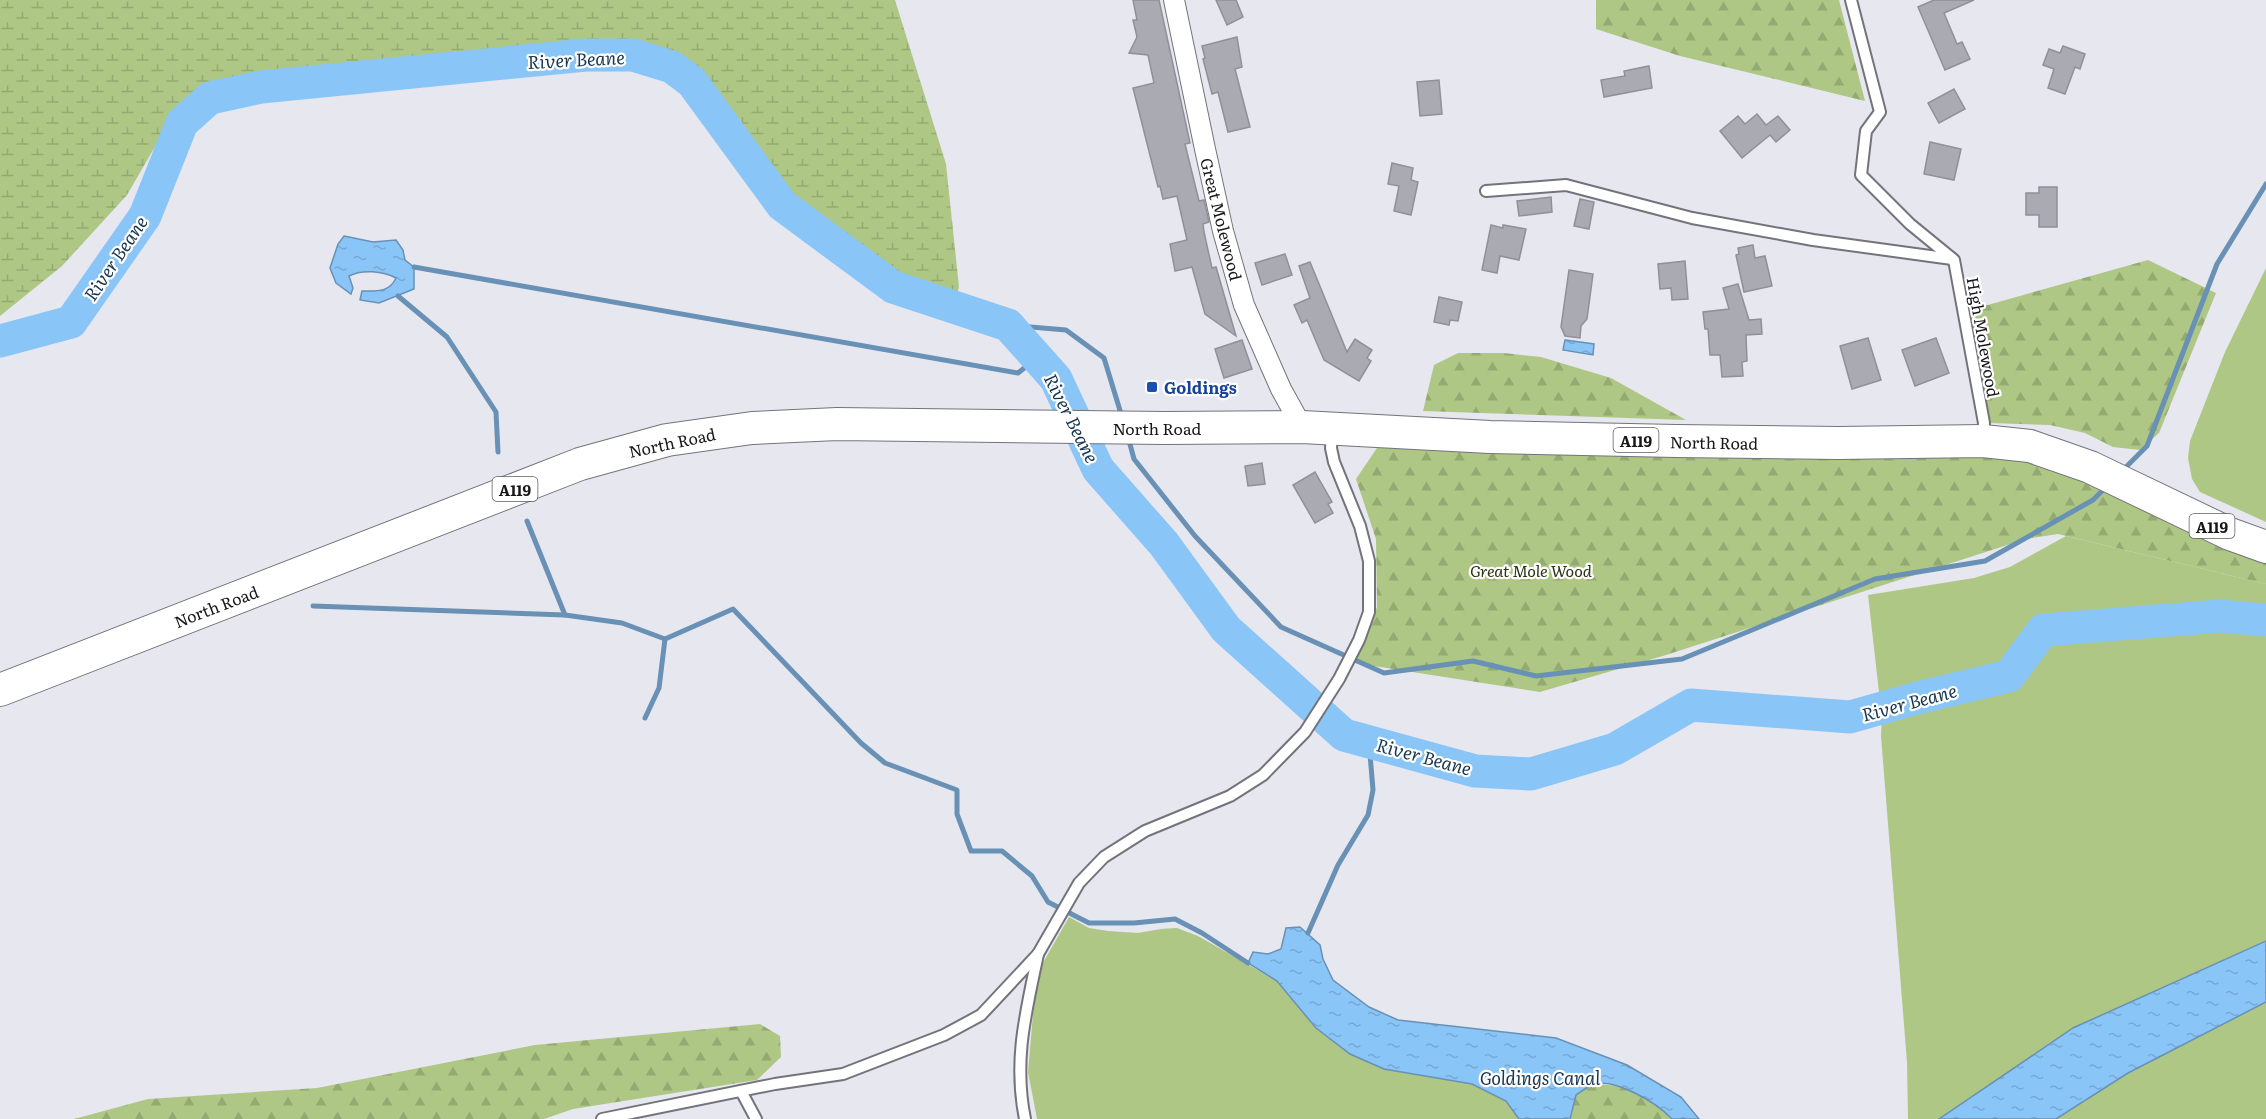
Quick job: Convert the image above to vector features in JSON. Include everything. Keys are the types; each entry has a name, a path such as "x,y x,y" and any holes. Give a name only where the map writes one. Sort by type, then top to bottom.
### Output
{"main road":[{"name":"North Road","path":"0,690 580,464 667,440 752,428 837,424 1126,428 1302,427 1490,436 1676,441 1838,443 1983,441 2030,446 2104,473 2230,534 2266,547"}],"street":[{"name":"Great Molewood","path":"1174,0 1204,149 1223,231 1244,305 1281,389 1302,427"}],"lane":[{"name":"High Molewood","path":"1851,0 1880,112 1866,131 1861,175 1910,224 1954,260 1984,423 1983,441"},
{"path":"1486,190 1566,185 1738,227 1954,260"},
{"path":"602,1119 741,1091 843,1074 944,1035 981,1015 1038,954 1079,883 1104,857 1145,831 1230,796 1263,775 1305,732 1339,679 1369,612 1369,561 1360,526 1334,462 1331,448 1332,428"},
{"path":"1025,1119 1019,1090 1022,1033 1038,954"},
{"path":"741,1091 756,1119"}],"green space":[{"path":"0,0 895,0 946,164 959,287 951,312 822,238 767,181 712,92 655,49 595,39 230,80 178,107 127,195 62,266 0,316"},
{"path":"1596,0 1839,0 1865,101 1680,56 1596,29"},
{"path":"2148,260 2216,293 2159,433 2140,450 2113,447 2085,433 2050,425 1990,423 1970,310"},
{"path":"2266,268 2266,522 2200,492 2192,479 2188,458 2190,441 2225,352"},
{"path":"1458,353 1504,353 1541,357 1611,378 1686,420 1423,411 1434,365"},
{"name":"Great Mole Wood","path":"1379,445 2035,459 2266,555 2266,584 2058,534 2026,539 1666,655 1540,692 1355,663 1377,607 1376,539 1356,479"},
{"path":"2066,536 2266,584 2266,611 2207,607 2066,616 2045,621 2034,628 2013,660 2004,668 1987,676 1880,701 1868,595 1974,578 2010,567"},
{"path":"2188,625 2266,629 2266,941 2073,1028 1939,1119 1908,1119 1907,1062 1881,736 1882,714 2000,692 2013,683 2048,641 2123,630"},
{"path":"1069,917 1089,928 1108,931 1138,933 1177,928 1198,936 1277,981 1316,1028 1384,1069 1472,1084 1506,1101 1519,1119 1037,1119 1028,1072 1040,968"},
{"path":"2266,1002 2266,1119 2056,1119 2128,1073"},
{"path":"760,1024 780,1036 781,1057 757,1080 573,1109 544,1119 74,1119 148,1099 317,1088 535,1045"},
{"path":"1594,1084 1621,1086 1660,1106 1672,1119 1570,1119 1576,1095"}],"water":[{"path":"344,236 373,242 396,240 403,250 405,260 414,267 414,289 379,303 360,300 362,291 386,289 396,278 372,272 354,274 349,276 353,288 351,294 336,283 330,268 338,244"},
{"path":"1565,340 1594,344 1593,355 1563,350"},
{"name":"Goldings Canal","path":"1300,927 1320,945 1323,959 1333,980 1369,1007 1398,1020 1556,1038 1627,1065 1681,1097 1699,1119 1672,1119 1657,1106 1635,1093 1612,1084 1601,1083 1590,1086 1576,1095 1570,1119 1519,1119 1506,1101 1472,1084 1384,1069 1350,1054 1316,1028 1277,981 1248,963 1253,952 1268,954 1281,949 1286,928"},
{"path":"2266,941 2266,1002 2128,1073 2056,1119 1939,1119 2073,1028"}],"building":[{"path":"1133,0 1159,0 1190,143 1185,144 1199,201 1204,200 1209,222 1203,224 1212,268 1216,267 1236,336 1205,314 1192,267 1175,271 1170,244 1187,240 1177,196 1163,199 1160,186 1158,187 1133,88 1154,83 1148,55 1129,53 1137,37 1133,20 1137,20"},
{"path":"1216,0 1236,0 1243,17 1227,25"},
{"path":"1934,0 1974,0 1944,13 1957,44 1962,42 1970,59 1945,70 1918,7"},
{"path":"1237,37 1242,67 1235,69 1250,127 1228,132 1218,92 1212,94 1202,46"},
{"path":"2063,46 2085,54 2080,69 2075,67 2065,94 2048,88 2054,69 2043,65 2049,49 2060,53"},
{"path":"1649,66 1652,88 1604,97 1601,80 1625,76 1624,71"},
{"path":"1439,80 1442,114 1420,116 1417,82"},
{"path":"1954,89 1965,109 1939,123 1928,103"},
{"path":"1757,114 1766,125 1778,116 1790,130 1776,142 1770,135 1742,158 1720,131 1738,116 1745,124"},
{"path":"1930,142 1961,149 1954,180 1924,174"},
{"path":"1392,163 1413,168 1411,180 1418,182 1411,215 1394,211 1399,186 1388,184"},
{"path":"2039,187 2057,187 2057,227 2039,227 2039,215 2026,215 2026,193 2039,193"},
{"path":"1551,197 1552,212 1519,216 1517,201"},
{"path":"1580,199 1594,202 1589,229 1574,226"},
{"path":"1491,225 1526,229 1519,260 1500,256 1497,273 1482,270"},
{"path":"1753,245 1755,258 1765,256 1772,286 1744,292 1736,255 1739,254 1738,248"},
{"path":"1285,254 1292,275 1262,285 1255,263"},
{"path":"1685,261 1688,299 1672,300 1671,288 1660,289 1658,264"},
{"path":"1310,262 1347,352 1355,339 1372,350 1367,358 1371,361 1359,381 1324,360 1307,320 1302,323 1294,305 1310,298 1299,266"},
{"path":"1569,270 1593,274 1587,319 1581,326 1580,338 1565,336 1561,327"},
{"path":"1738,284 1749,320 1761,319 1762,334 1746,335 1747,361 1742,362 1743,376 1722,377 1720,355 1710,355 1708,329 1705,329 1703,312 1729,309 1723,288"},
{"path":"1439,297 1462,302 1458,321 1450,320 1449,325 1434,322"},
{"path":"1868,338 1881,380 1852,389 1840,346"},
{"path":"1936,338 1949,373 1915,386 1902,350"},
{"path":"1242,340 1252,369 1224,378 1215,349"},
{"path":"1262,463 1265,484 1248,486 1245,466"},
{"path":"1315,472 1332,502 1328,504 1333,513 1315,523 1293,485"}],"waterway":[{"name":"River Beane","path":"0,341 71,322 145,216 182,123 210,98 261,87 586,55 633,55 672,67 692,82 782,205 893,287 1008,325 1056,379 1098,469 1164,544 1226,629 1344,735 1475,771 1531,774 1615,749 1691,705 1850,717 2009,676 2043,630 2221,616 2266,620"},
{"path":"2122,471 2147,446 2217,264 2266,184"},
{"path":"414,267 1018,373 1037,358"},
{"path":"398,296 447,337 496,412 498,452"},
{"path":"1008,325 1066,330 1104,358 1122,417"},
{"path":"1128,437 1134,459 1195,536 1281,627 1384,673 1473,661 1536,676 1682,659 1875,579 1985,561 2093,500 2107,486"},
{"path":"527,521 565,615"},
{"path":"313,606 565,615 622,623 665,639 733,609 861,743 885,763 957,790 957,814 971,851 1002,851 1032,876 1048,902 1089,923 1134,923 1175,919 1202,933 1248,963"},
{"path":"645,718 659,688 665,639"},
{"path":"1308,933 1338,865 1368,815 1373,790 1369,742"}],"place":[{"name":"Goldings","path":"1152,387"}]}
